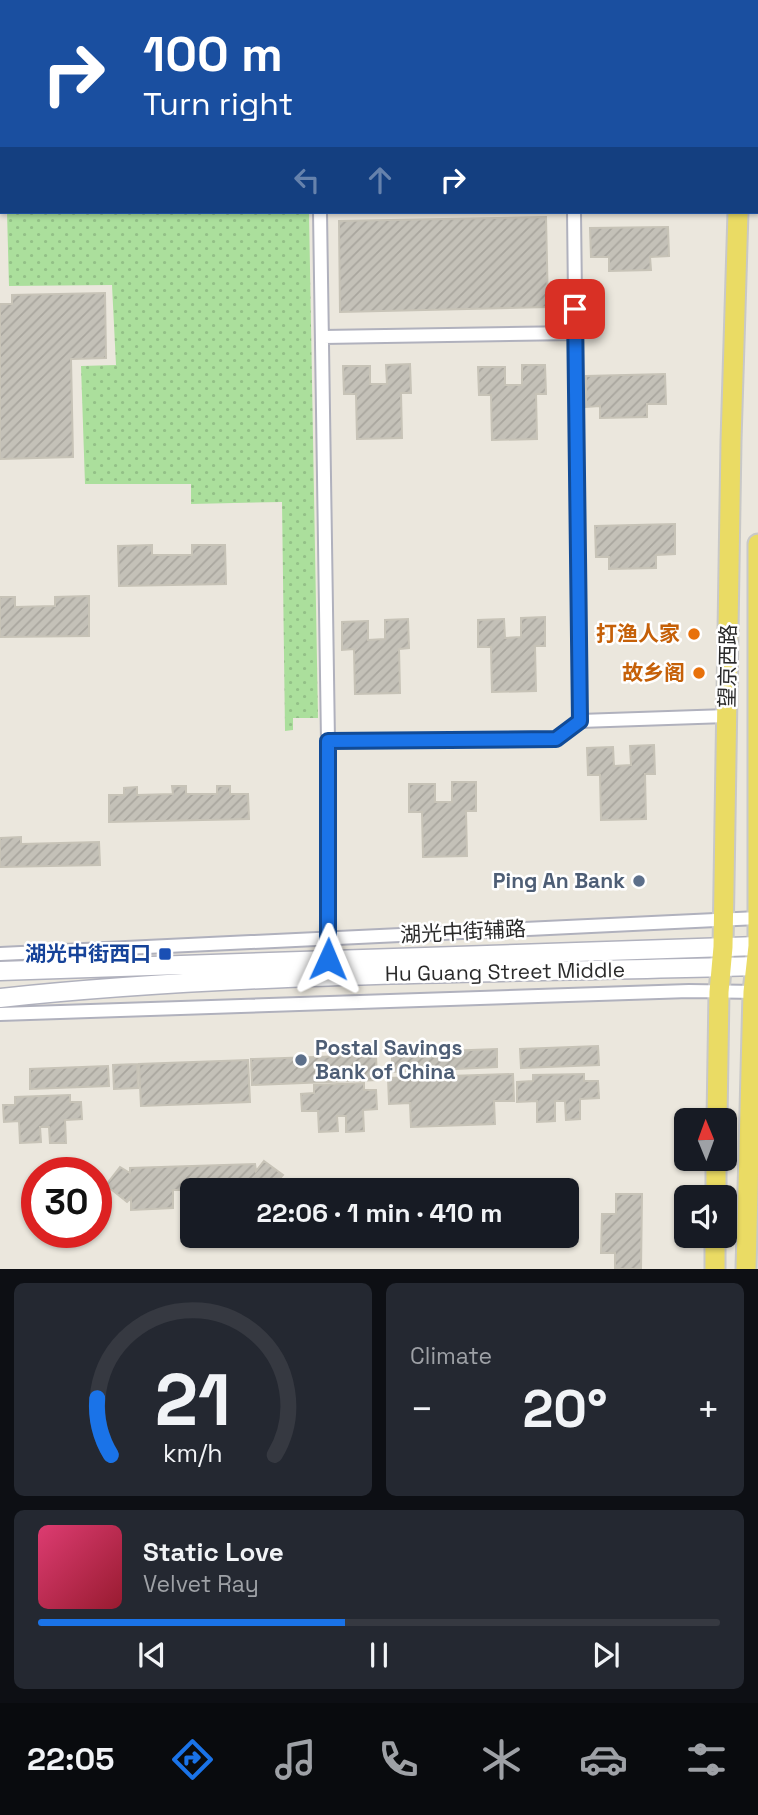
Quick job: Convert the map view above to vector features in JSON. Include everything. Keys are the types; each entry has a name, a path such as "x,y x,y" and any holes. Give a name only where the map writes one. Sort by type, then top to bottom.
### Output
{"main road":[{"name":"望京西路","path":"717,1108 738,214"},
{"name":"望京西路","path":"746,1269 758,946 758,544"},
{"name":"Hu Guang Street Middle","path":"0,971 758,946"},
{"name":"Hu Guang Street Middle","path":"0,998 313,978 757,967"},
{"path":"715,1248 715,1269"}],"street":[{"path":"320,214 328,741 328,959"},
{"path":"574,214 580,721"},
{"path":"323,337 575,333"},
{"path":"328,741 556,739 580,721 727,716"},
{"name":"湖光中街辅路","path":"0,954 757,918"},
{"path":"0,1014 756,992"}],"green space":[{"path":"7,214 309,214 318,718 293,718 293,730 285,731 282,502 191,504 191,484 85,484 81,366 116,365 112,285 9,286"}],"building":[{"path":"546,217 548,307 340,312 339,221"},
{"path":"668,227 669,256 650,257 651,270 609,271 609,257 591,257 590,228"},
{"path":"105,293 106,358 71,359 73,457 0,459 0,304 12,304 12,295"},
{"path":"410,364 411,393 401,393 402,438 357,439 356,394 344,394 343,366 370,366 370,384 387,384 386,365"},
{"path":"522,365 545,365 546,394 536,394 537,439 492,440 491,395 479,395 478,367 505,367 505,385 522,385"},
{"path":"665,374 666,404 647,404 647,417 600,418 600,406 586,407 586,376"},
{"path":"675,524 675,554 656,555 656,568 609,569 609,557 596,557 595,526"},
{"path":"152,545 152,555 192,555 192,545 225,545 226,584 119,586 118,546"},
{"path":"89,596 89,636 0,637 0,597 15,597 15,607 55,606 55,597"},
{"path":"545,617 545,646 535,646 536,691 492,692 491,647 478,647 478,620 504,619 505,638 521,637 521,618"},
{"path":"408,619 409,648 399,649 400,693 355,694 354,649 342,650 342,622 368,621 368,640 385,639 385,620"},
{"path":"654,745 655,774 645,774 646,819 601,820 600,775 588,775 587,748 613,747 614,766 631,765 630,746"},
{"path":"452,782 476,782 476,811 466,811 467,856 423,857 422,812 409,812 409,784 435,784 435,802 452,802"},
{"path":"172,786 186,786 186,794 217,794 217,786 230,786 230,794 248,794 249,819 109,822 109,795 124,795 124,788 137,787 137,795 173,794"},
{"path":"21,837 21,844 99,842 100,865 0,867 0,838"},
{"path":"598,1046 599,1065 521,1068 520,1049"},
{"path":"497,1049 497,1067 392,1072 392,1053"},
{"path":"376,1055 377,1080 252,1085 251,1059"},
{"path":"248,1060 250,1102 141,1106 139,1064"},
{"path":"137,1064 138,1088 114,1089 113,1065"},
{"path":"108,1066 109,1086 30,1089 30,1069"},
{"path":"513,1074 514,1101 494,1101 495,1124 411,1127 410,1103 389,1104 388,1078"},
{"path":"584,1074 584,1081 598,1081 599,1098 580,1099 580,1119 566,1120 565,1101 555,1101 555,1121 537,1122 537,1101 517,1102 517,1082 533,1081 533,1075"},
{"path":"364,1083 364,1090 376,1090 377,1109 363,1110 364,1131 346,1132 346,1116 337,1116 338,1131 319,1132 318,1111 302,1111 301,1094 314,1093 314,1085"},
{"path":"70,1095 70,1102 81,1102 82,1119 65,1120 66,1143 50,1143 49,1127 40,1127 41,1142 20,1143 19,1121 4,1122 3,1105 15,1105 15,1097"},
{"path":"264,1161 283,1175 280,1178 180,1178 180,1190 173,1190 173,1208 131,1210 131,1198 127,1202 112,1190 112,1177 120,1167 130,1173 130,1168 255,1164 256,1171"},
{"path":"616,1194 642,1194 641,1269 615,1269 615,1253 601,1253 602,1214 616,1214"}],"place":[{"name":"打渔人家","path":"694,634"},
{"name":"故乡阁","path":"699,673"},
{"name":"Ping An Bank","path":"639,881"},
{"name":"湖光中街西口","path":"165,954"},
{"name":"Postal Savings Bank of China","path":"301,1060"}],"route":[{"path":"328,959 328,741 556,739 580,721 575,309"}]}
